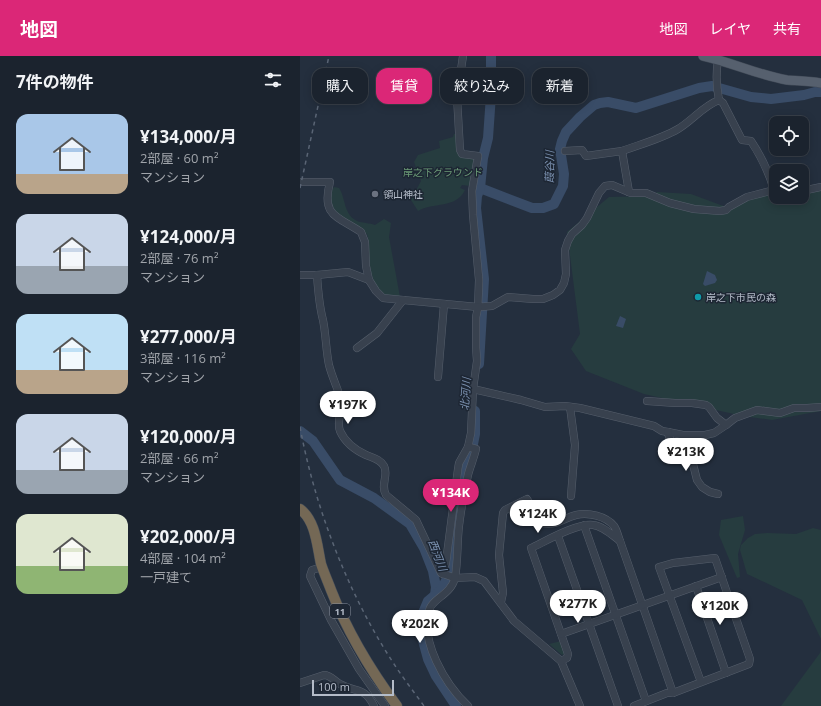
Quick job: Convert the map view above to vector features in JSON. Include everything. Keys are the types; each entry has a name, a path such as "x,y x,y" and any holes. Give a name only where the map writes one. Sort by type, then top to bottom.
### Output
{"highway":[{"name":"11","path":"300,509 308,517 312,525 322,567 337,605 360,650 398,706"}],"main road":[{"path":"703,56 718,59 743,68 787,80 821,83"}],"street":[{"path":"463,56 457,97 460,150 462,154 478,156 472,191 481,307 476,317 477,361 471,448 468,475 460,516 454,577 449,590 432,604 430,608 428,633 433,653 440,667 452,688 468,706"},
{"path":"718,59 716,70 718,96 742,140 752,141 756,147 769,176"},
{"path":"565,151 582,150 586,156 622,151 660,138 678,129 696,116 718,96"},
{"path":"622,151 629,192"},
{"path":"300,182 330,182 326,195 328,207 333,214 361,232 364,237 366,266 369,280 376,291 383,298 481,307 492,306 508,297 543,299 560,290 566,274 565,250 568,241 572,234 587,218 601,189 605,186 612,185 629,192 646,193 670,203 694,209 720,211 726,210 747,197 769,192"},
{"path":"809,190 821,187"},
{"path":"300,274 317,275 348,272 369,280"},
{"path":"317,275 320,313 323,319 328,358 341,402 339,430 347,442 353,447 365,455 376,458 384,466 386,472 383,482 386,496 416,520 439,570 444,574 454,577 475,577 484,581 514,621 561,661 580,706"},
{"path":"357,348 377,333 403,300"},
{"path":"438,377 444,304"},
{"path":"475,390 545,407 570,407 654,426 662,431 682,434 705,435 714,433 735,418 757,410 780,413 794,408 821,407"},
{"path":"647,401 706,405 717,418 726,425"},
{"path":"570,407 575,445 571,496"},
{"path":"668,432 669,437 678,452 693,464 697,480 706,490 718,494"},
{"path":"444,574 459,464 471,448"},
{"path":"501,602 503,593 499,555 503,513 505,510 527,499 542,523 547,524 561,522 574,515 584,514 594,515 610,523 615,527 672,693"},
{"path":"585,525 646,701"},
{"path":"561,661 567,658 568,654 531,548 576,527 585,525 594,525 620,541"},
{"path":"558,536 618,706"},
{"path":"634,706 667,693 672,693 749,664 750,659 716,558 660,566 701,682"},
{"path":"322,567 312,570 310,576 331,620 359,669 385,706"},
{"path":"561,634 722,577"},
{"path":"696,586 726,673"},
{"path":"300,683 327,675 341,684 360,690 370,697 374,706"}],"green space":[{"name":"岸之下グラウンド","path":"454,134 457,134 458,152 475,158 470,186 462,185 460,188 465,190 461,196 450,203 424,208 418,211 411,200 421,181 414,162 418,155 440,148 439,141 453,137"},
{"path":"334,187 339,188 347,210 352,218 357,221 375,225 384,219 391,223 389,237 400,297 390,296 379,290 372,276 369,275 367,234 348,222 334,210 330,199"},
{"name":"岸之下市民の森","path":"821,189 821,411 772,420 743,416 644,394 586,371 571,349 580,334 567,232 609,197 654,196 657,192 691,194 726,207 769,193 769,204 809,204 809,192"},
{"path":"743,516 745,530 738,554 740,577 737,578 719,535 721,520"},
{"path":"813,528 821,530 821,639 802,600 747,574 740,550 741,545 755,534 796,534"},
{"path":"561,641 565,653 562,655 549,644"},
{"path":"821,649 821,706 781,706 820,653"}],"water":[{"path":"707,271 715,275 717,280 715,283 705,286 703,284"},
{"path":"620,316 626,319 623,328 616,326"}],"waterway":[{"name":"北河川","path":"479,364 484,279 476,208 483,158 488,138 491,95 491,56"},
{"name":"葭谷川","path":"480,188 532,208 543,208 554,204 563,186 564,174 560,149 566,132 594,105 600,103 608,102 636,108 699,88 712,86 751,97 771,99 821,92"},
{"name":"北河川","path":"456,706 436,676 428,659 422,637 423,613 428,601 441,590 451,571 450,560 458,510 460,484 471,454 475,434 475,411"},
{"name":"西河川","path":"300,431 313,441 340,480 374,498 410,524 424,548 433,571 436,587 435,595"}],"railway":[{"path":"300,188 329,56"},
{"path":"300,427 306,458 324,519 348,580 377,637 397,669 424,706"}],"place":[{"name":"領山神社","path":"375,194"},
{"name":"岸之下市民の森","path":"698,297"}]}
